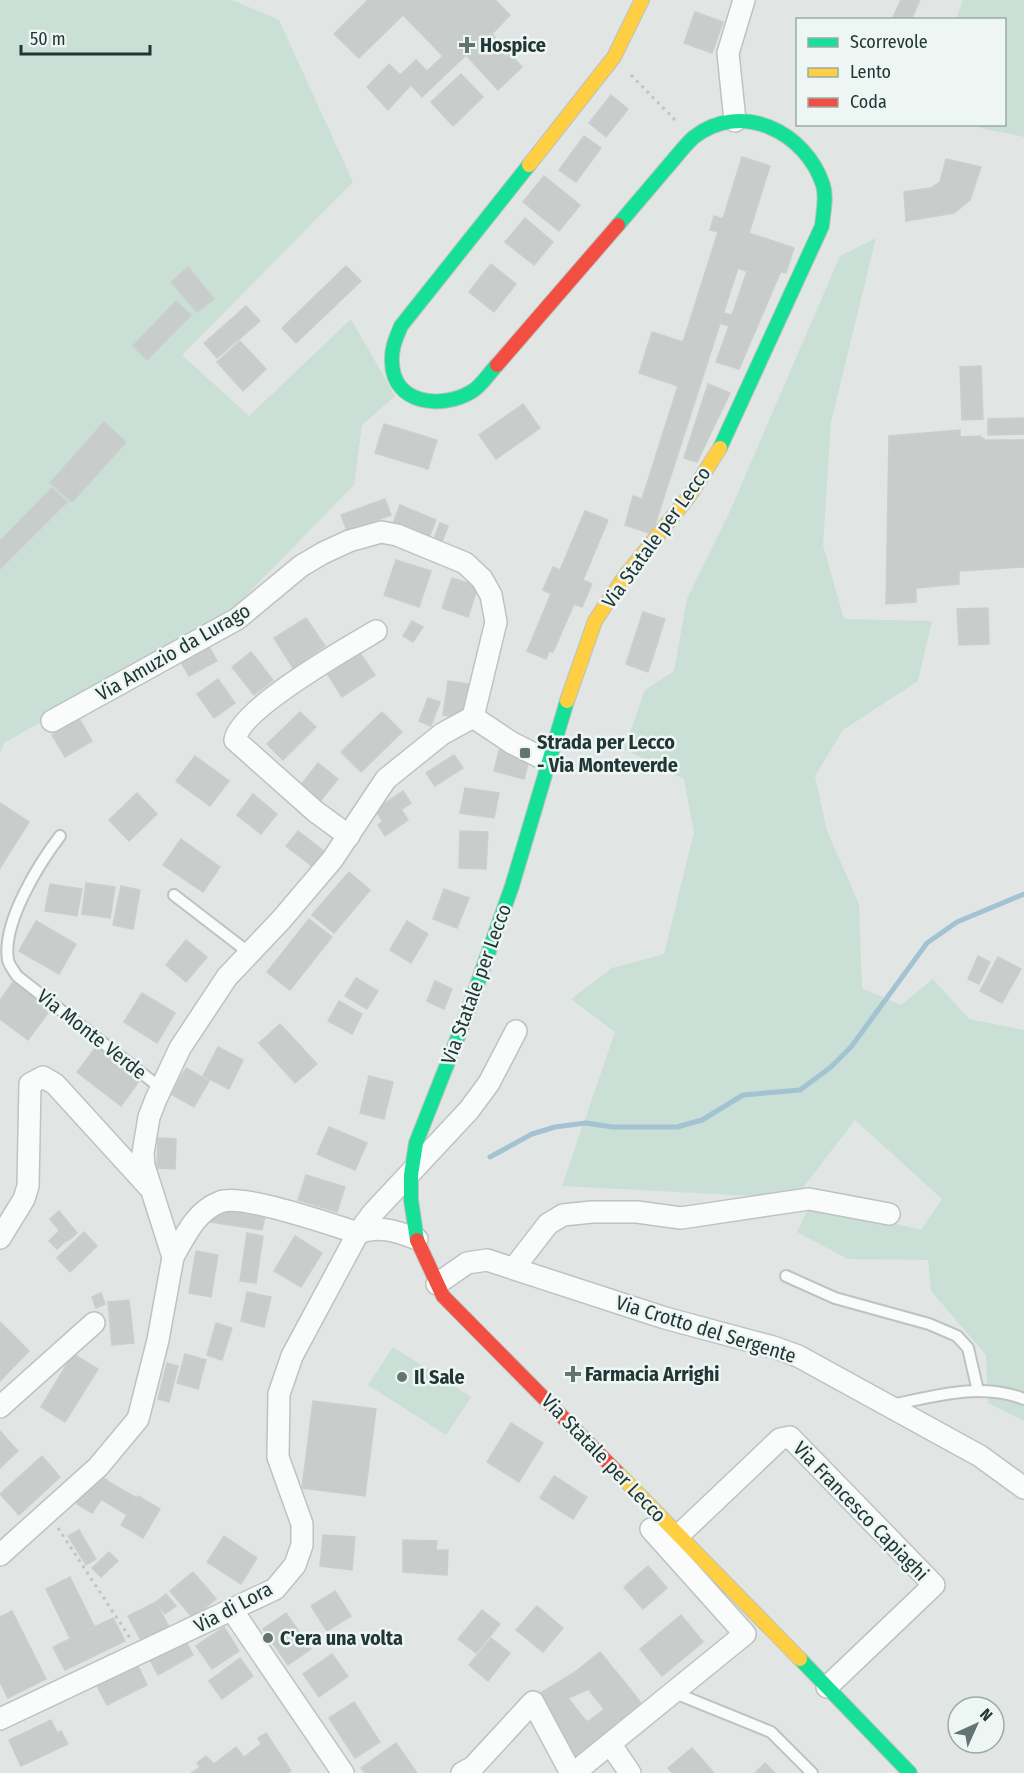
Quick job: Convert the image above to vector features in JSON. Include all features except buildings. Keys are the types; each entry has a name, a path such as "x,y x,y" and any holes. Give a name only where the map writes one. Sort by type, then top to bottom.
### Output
{"main road":[{"name":"Via Statale per Lecco","path":"642,0 614,57 393,339 390,364 404,391 417,401 429,404 461,400 474,391 693,138 714,126 735,121 770,126 789,136 806,152 823,186 825,203 822,226 728,436 690,495 625,576 596,621 576,672 512,886 465,1019 416,1143 411,1175 417,1239 437,1284 463,1318 556,1410 910,1773"}],"street":[{"path":"735,121 728,53 744,0"},
{"name":"Via Amuzio da Lurago","path":"52,721 237,619 301,566 323,553 349,541 381,532 397,535 465,563 487,586 494,602 496,622 473,717"},
{"path":"349,836 316,812 235,740 244,723 286,687 376,631"},
{"path":"473,717 512,743 550,762"},
{"name":"Via Monte Verde","path":"162,1089 180,1048 227,977 248,952 281,920 349,836 386,779 442,734 473,717"},
{"name":"Via di Lora","path":"0,1719 275,1589 295,1565 302,1545 302,1524 278,1457 279,1394 292,1356 358,1233 372,1214 411,1175 469,1110 489,1083 516,1031"},
{"path":"0,1239 24,1199 28,1186 30,1084 35,1079 43,1077 55,1084 149,1187"},
{"path":"162,1089 149,1117 143,1153 149,1187 173,1257"},
{"path":"514,1268 548,1224 563,1215 592,1212 638,1212 681,1218 809,1199 889,1214"},
{"path":"0,1555 98,1467 138,1419 158,1340 173,1257 195,1219 221,1201 259,1204 358,1233 370,1228 394,1230 417,1239"},
{"name":"Via Crotto del Sergente","path":"437,1284 467,1263 487,1260 665,1318 773,1347 798,1356 891,1406 980,1456 1024,1488"},
{"path":"0,1407 94,1323"},
{"path":"462,1773 473,1767 533,1702 572,1773 611,1745 742,1639 744,1631 552,1422 556,1410"},
{"name":"Via Francesco Capiaghi","path":"679,1536 780,1439 790,1437 934,1585 827,1687"},
{"path":"232,1610 344,1773"},
{"path":"611,1745 630,1773"}],"lane":[{"name":"Via Monte Verde","path":"60,836 44,857 10,926 8,961 17,976 162,1089"},
{"path":"174,895 248,952"},
{"path":"786,1276 835,1298 929,1324 957,1336 968,1348 978,1391"},
{"path":"891,1406 978,1391 1011,1394 1024,1400"},
{"path":"675,1693 771,1732 812,1773"}],"path":[{"path":"614,57 693,138"},
{"path":"47,1512 140,1654"}],"green space":[{"path":"0,0 232,0 279,20 353,182 182,355 249,416 351,319 395,396 362,425 354,485 223,619 4,743 0,753"},
{"path":"963,0 1024,0 1024,137 977,126 1006,126 1006,18 956,18"},
{"path":"876,238 831,422 823,545 844,619 932,621 918,681 843,730 815,776 827,831 859,904 862,988 901,1005 933,979 969,1019 1024,1030 1024,1421 988,1403 986,1355 931,1291 928,1260 848,1259 797,1232 811,1203 921,1230 942,1199 855,1120 795,1198 562,1186 615,1032 571,999 612,968 664,954 694,832 684,779 624,749 645,690 674,671 687,599 730,511 840,256"},
{"path":"393,1347 471,1397 446,1435 368,1385"}],"waterway":[{"path":"490,1157 532,1134 555,1127 586,1123 613,1127 677,1127 702,1120 743,1095 800,1090 831,1067 851,1047 927,943 957,922 1024,894"}],"traffic: fast":[{"path":"618,225 687,143 712,126 732,121 751,122 770,127 787,137 815,166 824,190 822,226 720,448"},
{"path":"497,365 471,392 447,401 421,400 410,395 394,376 392,353 401,326 529,165"},
{"path":"417,1240 411,1200 411,1175 416,1143 465,1019 512,886 567,701"},
{"path":"800,1659 910,1773"}],"traffic: slow":[{"path":"529,165 614,57 642,0"},
{"path":"567,701 595,621 625,576 690,495 720,448"},
{"path":"617,1472 800,1659"}],"traffic: jam":[{"path":"497,365 618,225"},
{"path":"417,1240 443,1296 617,1472"}],"place":[{"name":"Hospice","path":"467,45"},
{"name":"Strada per Lecco - Via Monteverde","path":"525,753"},
{"name":"Farmacia Arrighi","path":"573,1374"},
{"name":"Il Sale","path":"402,1377"},
{"name":"C'era una volta","path":"268,1638"}]}
